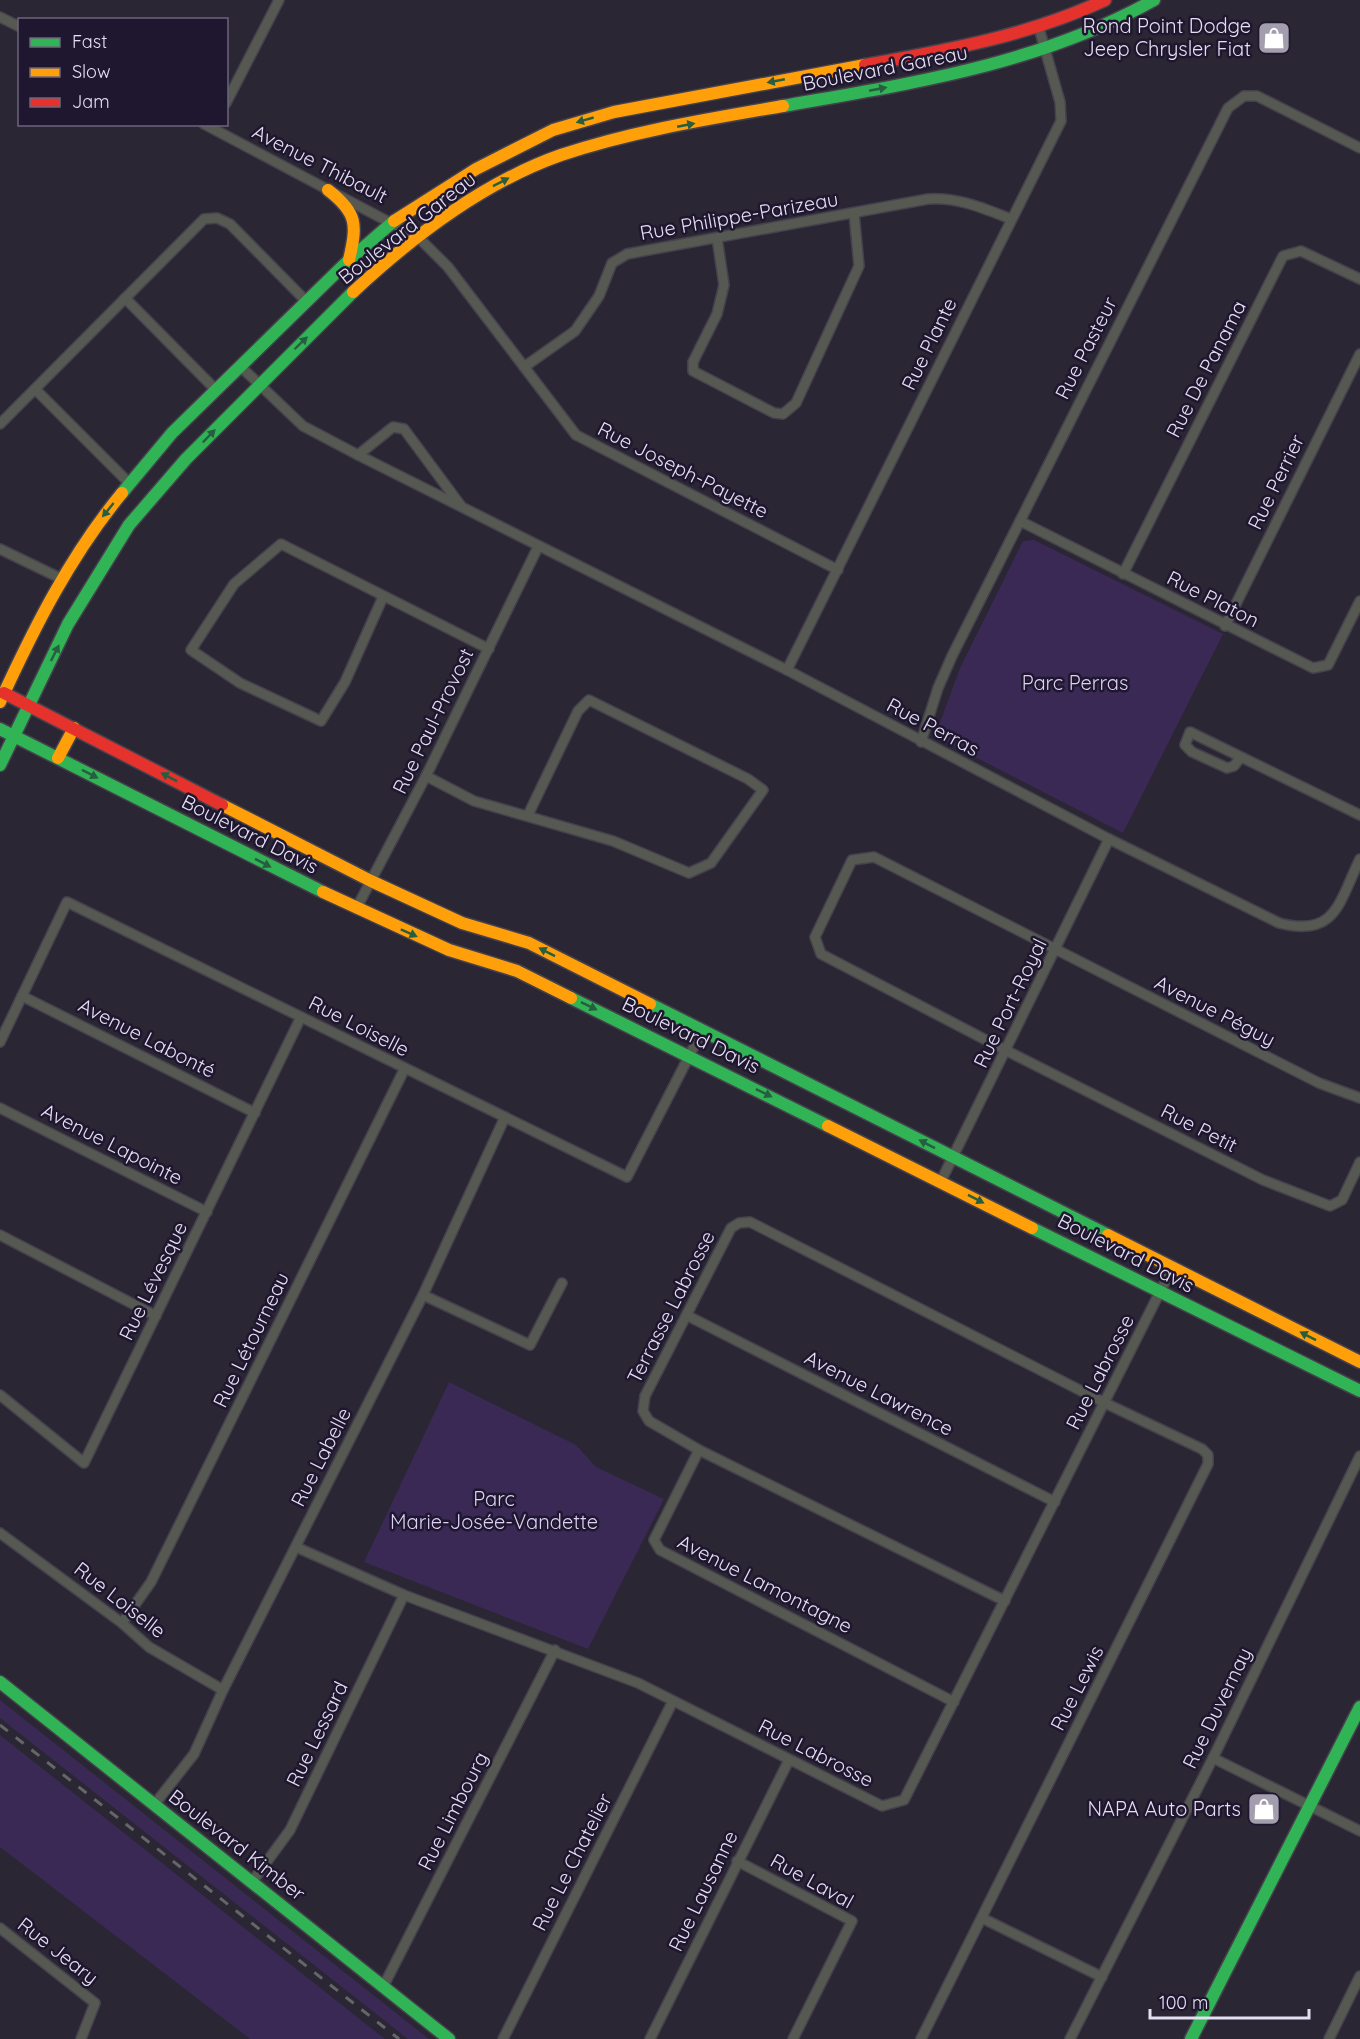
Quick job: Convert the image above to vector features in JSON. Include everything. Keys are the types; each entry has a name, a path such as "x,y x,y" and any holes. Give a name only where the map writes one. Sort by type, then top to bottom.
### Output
{"street":[{"path":"228,99 279,0"},
{"name":"Boulevard Gareau","path":"2,697 38,619 62,579 104,516 130,484 172,433 349,260 392,222 476,169 553,130 614,112 994,41 1039,28 1105,0"},
{"name":"Boulevard Gareau","path":"0,765 89,586 118,540 168,478 259,384 369,277 478,194 539,162 582,147 969,72 1045,52 1105,27 1154,0"},
{"path":"0,17 18,26"},
{"name":"Rue Plante","path":"787,670 1061,121 1060,102 1039,28"},
{"name":"Rue Pasteur","path":"921,742 938,688 952,656 1228,108 1244,96 1257,96 1360,148"},
{"name":"Avenue Thibault","path":"211,126 419,238"},
{"path":"328,190 347,205 352,213 355,232 349,260"},
{"name":"Rue Philippe-Parizeau","path":"524,367 575,332 599,297 612,263 627,254 948,198 973,204 1011,219"},
{"path":"717,238 724,285 717,314 693,362 693,371 774,412 783,414 795,403 859,266 854,213"},
{"path":"0,424 204,219 217,218 230,224 306,302"},
{"name":"Rue Joseph-Payette","path":"419,238 448,267 576,435 838,570"},
{"name":"Rue De Panama","path":"1123,574 1283,256 1301,251 1360,279"},
{"path":"125,298 216,390"},
{"name":"Rue Perrier","path":"1225,626 1360,354"},
{"name":"Rue Perras","path":"240,366 303,426 538,547 787,670 1109,839 1279,923 1299,928 1316,926 1331,917 1360,859"},
{"path":"34,389 130,484"},
{"name":"Rue Perras","path":"358,455 393,428 404,429 463,507"},
{"name":"Rue Platon","path":"1020,521 1225,626 1313,668 1328,664 1360,600"},
{"path":"382,597 345,682 321,721 240,683 191,650 234,584 281,544 489,649"},
{"name":"Rue Paul-Provost","path":"356,909 426,776 538,547"},
{"path":"0,549 62,579"},
{"name":"Boulevard Davis","path":"2,697 28,705 371,881 462,923 529,943 1360,1362"},
{"path":"426,776 474,801 528,814 613,841 689,873 711,863 763,789 742,776 589,700 578,711 528,814"},
{"path":"58,758 74,728"},
{"name":"Boulevard Davis","path":"0,729 356,909 448,950 517,971 1360,1390"},
{"path":"1240,758 1234,766 1227,768 1192,752 1185,745 1186,738 1190,732 1360,815"},
{"name":"Rue Port-Royal","path":"941,1181 1057,949 1109,839"},
{"name":"Avenue Péguy","path":"1006,1052 821,954 815,937 852,861 874,857 1319,1083 1360,1098"},
{"name":"Rue Loiselle","path":"0,1042 67,902 404,1070 627,1177 702,1031"},
{"name":"Avenue Labonté","path":"22,996 255,1113"},
{"name":"Rue Lévesque","path":"0,1395 84,1463 301,1017"},
{"name":"Rue Petit","path":"1006,1052 1263,1180 1330,1206 1342,1200 1360,1162"},
{"name":"Rue Létourneau","path":"122,1623 151,1582 404,1070"},
{"name":"Avenue Lapointe","path":"0,1108 207,1212"},
{"name":"Rue Labelle","path":"154,1805 194,1754 223,1690 423,1295 505,1117"},
{"name":"Terrasse Labrosse","path":"1005,1601 699,1450 649,1421 644,1411 645,1396 688,1316 731,1228 739,1223 750,1222 1105,1403"},
{"path":"0,1235 156,1316"},
{"name":"Rue Labrosse","path":"296,1547 404,1595 638,1683 882,1806 904,1800 1172,1268"},
{"path":"423,1295 530,1345 562,1283"},
{"name":"Avenue Lawrence","path":"688,1316 1055,1502"},
{"name":"Rue Lewis","path":"921,2039 1208,1464 1208,1455 1202,1449 1105,1403"},
{"name":"Avenue Lamontagne","path":"699,1450 654,1540 660,1550 954,1702"},
{"name":"Rue Duvernay","path":"1070,2039 1213,1758 1360,1456"},
{"name":"Rue Loiselle","path":"0,1533 122,1623 149,1647 223,1690"},
{"name":"Rue Lessard","path":"252,1882 290,1830 404,1595"},
{"name":"Rue Limbourg","path":"383,1987 555,1650"},
{"name":"Boulevard Kimber","path":"0,1682 449,2039"},
{"name":"Rue Le Chatelier","path":"503,2039 673,1701"},
{"path":"1191,2039 1360,1707"},
{"path":"1213,1758 1360,1831"},
{"name":"Rue Lausanne","path":"650,2039 789,1760"},
{"name":"Rue Laval","path":"737,1861 852,1921 793,2039"},
{"path":"982,1918 1102,1977"},
{"name":"Rue Jeary","path":"1,1931 94,2003 81,2039"},
{"path":"1329,2039 1360,1976"}],"green space":[{"name":"Parc Perras","path":"1034,540 1223,634 1123,833 944,741 939,725 960,668 1023,541"},
{"name":"Parc Marie-Josée-Vandette","path":"449,1382 576,1445 596,1467 664,1499 588,1649 364,1562"},
{"path":"0,1700 429,2039 408,2039 0,1718"},
{"path":"0,1735 385,2039 250,2039 0,1847"}],"railway":[{"path":"0,1725 399,2039"}],"traffic: fast":[{"path":"783,106 879,89 973,69 1020,56 1065,41 1154,0"},
{"path":"122,493 172,433 349,260 394,221"},
{"path":"0,765 68,624 129,525 186,459 353,292"},
{"path":"0,729 323,892"},
{"path":"571,998 828,1126"},
{"path":"650,1004 1108,1235"},
{"path":"1032,1228 1360,1391"},
{"path":"0,1682 449,2039"},
{"path":"1191,2039 1360,1707"}],"traffic: slow":[{"path":"394,221 476,169 553,130 614,112 865,65"},
{"path":"353,292 400,251 450,213 532,166 561,155 643,132 783,106"},
{"path":"328,190 345,206 353,220 354,229 349,260"},
{"path":"0,702 54,593 86,542 122,493"},
{"path":"58,758 74,728"},
{"path":"222,805 371,881 462,923 529,943 650,1004"},
{"path":"323,892 449,950 517,971 571,998"},
{"path":"828,1126 1032,1228"},
{"path":"1108,1235 1360,1362"}],"traffic: jam":[{"path":"865,65 957,47 1017,32 1076,13 1105,0"},
{"path":"4,693 222,805"}],"place":[{"name":"Rond Point Dodge Jeep Chrysler Fiat","path":"1274,38"},
{"name":"NAPA Auto Parts","path":"1264,1809"}]}
